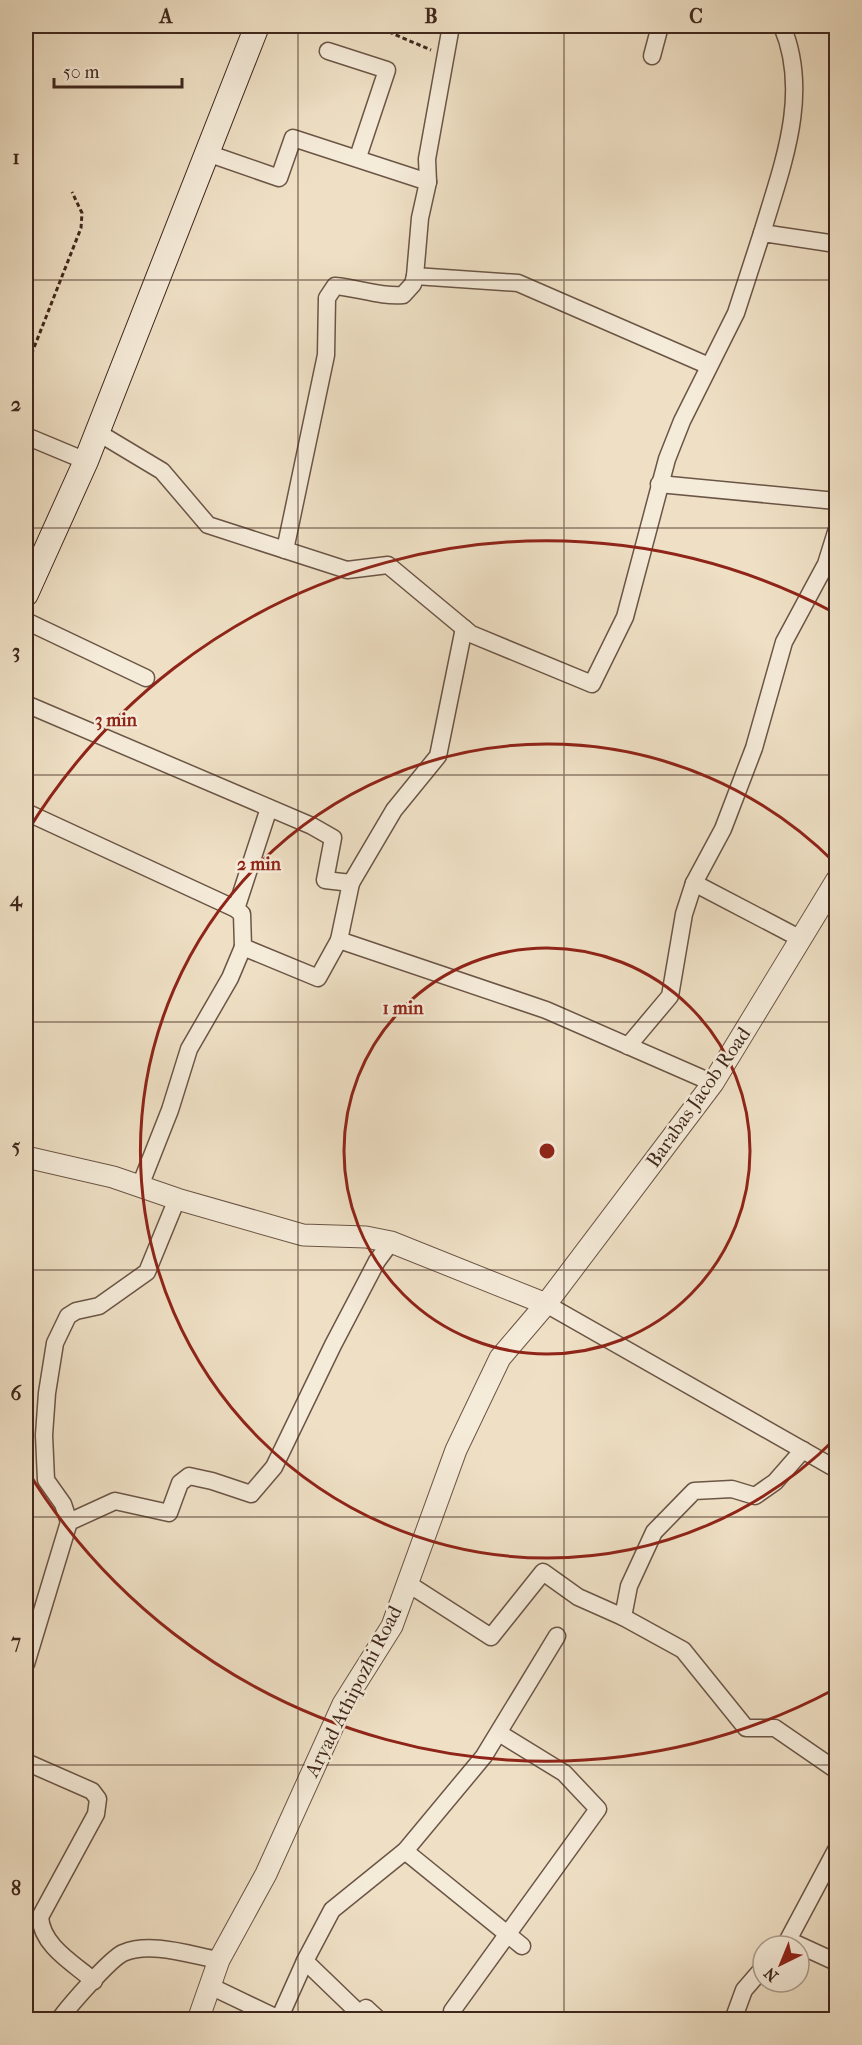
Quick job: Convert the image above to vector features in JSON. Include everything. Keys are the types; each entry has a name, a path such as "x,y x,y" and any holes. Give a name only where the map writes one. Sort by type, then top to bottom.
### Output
{"main road":[{"path":"26,594 86,461 257,26"}],"street":[{"path":"285,550 326,355 327,298 335,286 392,296 403,295 413,284 420,218 428,182 427,159 451,26"},
{"path":"652,56 660,26"},
{"path":"97,432 162,471 208,525 347,570 388,565 471,634 592,684 625,617 659,484 682,421 736,313 762,234 795,108 791,48 782,26"},
{"path":"328,51 387,70 376,109 358,157"},
{"path":"207,153 279,178 293,138 358,157 428,182"},
{"path":"762,234 837,244"},
{"path":"415,276 518,283 709,366"},
{"path":"26,436 86,461"},
{"path":"659,484 837,501"},
{"path":"628,1046 670,996 684,914 694,884 723,830 754,748 784,642 826,564 837,532"},
{"path":"26,621 146,678"},
{"path":"243,947 318,978 339,940 351,884 394,810 438,756 464,628"},
{"path":"26,704 269,808 333,838 325,880 351,884"},
{"path":"236,909 269,808"},
{"path":"26,812 236,909 242,914 243,947 230,978 189,1049 170,1110 140,1186"},
{"name":"Barabas Jacob Road","path":"546,1304 713,1083 837,881"},
{"path":"694,884 801,939"},
{"path":"339,940 546,1010 713,1083"},
{"path":"26,1157 113,1177 177,1199 303,1235 366,1237 391,1242 546,1304 837,1469"},
{"path":"26,1664 69,1522 63,1504 46,1479 46,1404 56,1343 68,1316 76,1311 99,1306 147,1272 177,1199"},
{"path":"69,1522 115,1501 169,1513 180,1483 189,1476 212,1480 251,1494 274,1467 333,1345 377,1261 391,1242"},
{"name":"Aryad Athipozhi Road","path":"198,2019 219,1960 266,1874 343,1704 392,1626 456,1450 485,1388 500,1358 546,1304"},
{"path":"623,1617 629,1586 654,1532 694,1491 732,1489 755,1497 775,1482 803,1450"},
{"path":"407,1583 491,1637 543,1572 578,1597 623,1617 683,1650 746,1728 775,1728 837,1770"},
{"path":"210,1986 279,2019 332,1910 405,1851 484,1756 557,1636"},
{"path":"452,2012 506,1933 539,1893 598,1809 564,1773 498,1733"},
{"path":"26,1762 92,1791 98,1799 96,1814 40,1917 41,1931 49,1943 94,1981"},
{"path":"791,1934 837,1850"},
{"path":"405,1851 522,1946"},
{"path":"59,2019 73,2001 122,1953 152,1948 219,1960"},
{"path":"811,1952 837,1962"},
{"path":"306,1960 360,2017 366,2008 379,2019"},
{"path":"733,2019 744,1990 751,1982"}],"path":[{"path":"375,26 445,56"},
{"path":"26,368 81,228 82,213 72,192"}]}
